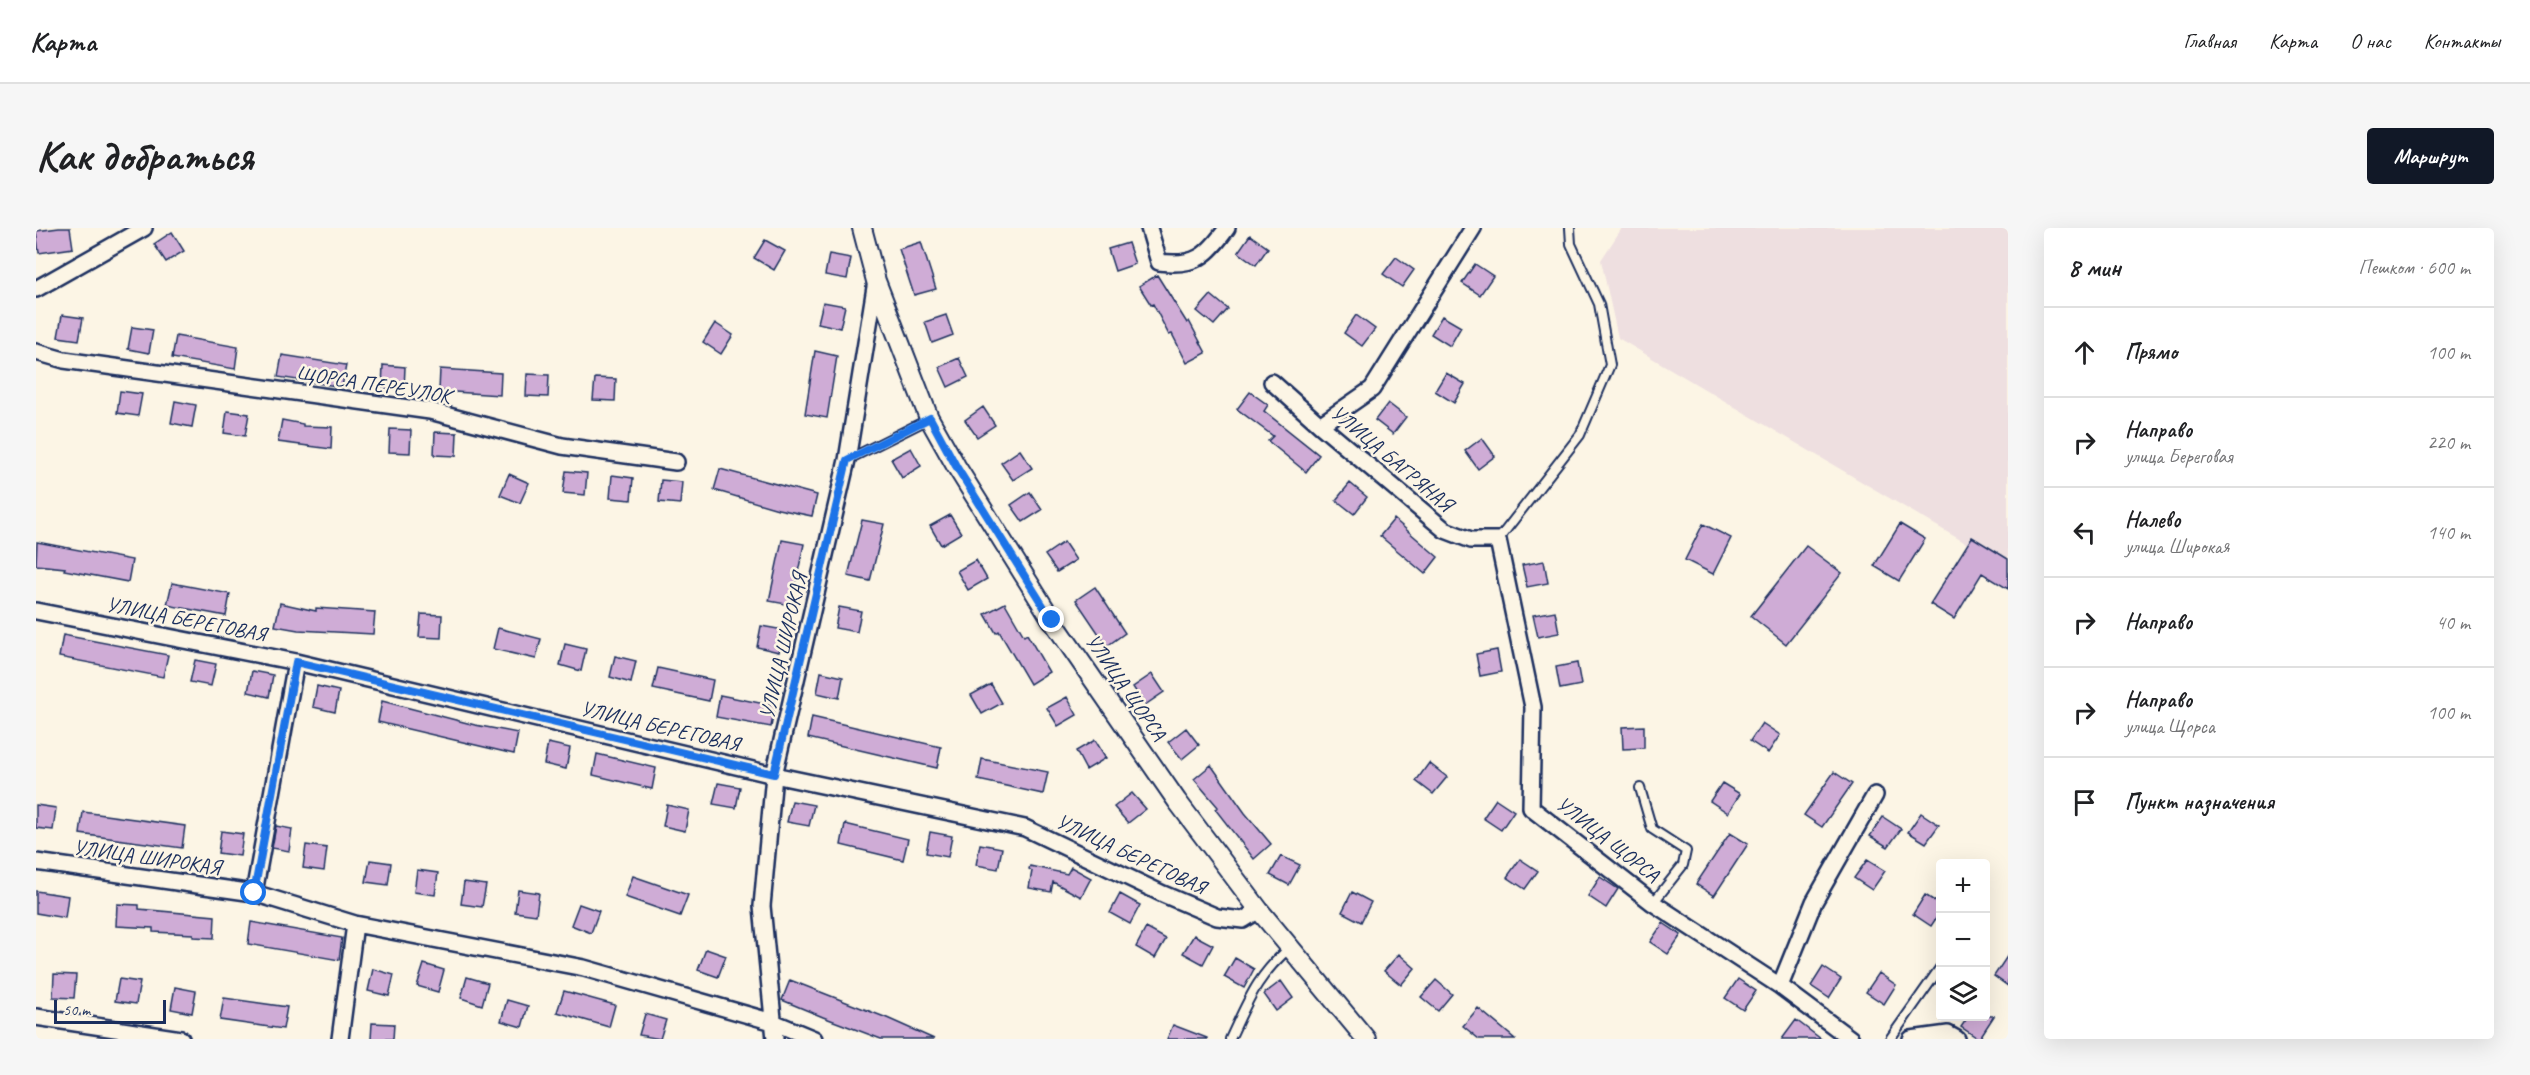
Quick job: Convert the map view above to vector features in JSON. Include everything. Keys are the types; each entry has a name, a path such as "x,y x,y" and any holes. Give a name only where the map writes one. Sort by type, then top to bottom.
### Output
{"street":[{"path":"36,289 144,228"},
{"name":"УЛИЦА ЩОРСА","path":"862,228 876,281 930,418 956,466 1052,620 1177,801 1258,910 1366,1039"},
{"path":"1149,228 1160,262 1179,265 1198,259 1211,250 1227,228"},
{"path":"1320,425 1372,389 1473,228"},
{"name":"УЛИЦА ШИРОКАЯ","path":"774,1039 762,906 774,774 847,460 876,281"},
{"name":"ЩОРСА ПЕРЕУЛОК","path":"36,352 64,360 429,411 562,446 675,462"},
{"name":"УЛИЦА БАГРЯНАЯ","path":"1272,382 1445,530 1471,540 1498,540"},
{"name":"УЛИЦА ЩОРСА","path":"1498,540 1533,707 1531,808 1653,903 1780,986 1851,1039"},
{"name":"УЛИЦА БЕРЕГОВАЯ","path":"36,611 296,662 774,774 1025,828 1163,894 1217,917 1243,920 1258,910"},
{"path":"254,893 296,662"},
{"path":"1780,986 1814,902 1875,795"},
{"name":"УЛИЦА ШИРОКАЯ","path":"36,862 254,893 355,924 584,968 773,1022 814,1039"},
{"path":"340,1039 355,924"},
{"path":"36,1017 181,1039"},
{"path":"1911,1039 1948,1034 1957,1039"}],"lane":[{"path":"1498,540 1580,435 1610,365 1599,304 1571,244 1570,228"},
{"path":"847,460 930,418"},
{"path":"1640,788 1652,829 1686,851 1683,865 1653,903"},
{"path":"1230,1039 1254,988 1270,964 1291,947"},
{"path":"1890,1039 1936,975"}],"shaded area":[{"path":"1622,228 2008,228 2008,568 1618,338 1601,260"}],"building":[{"path":"70,228 73,248 39,253 36,231"},
{"path":"172,232 184,251 166,262 154,244"},
{"path":"1250,235 1268,248 1256,265 1238,252"},
{"path":"765,240 785,251 774,270 754,258"},
{"path":"921,242 936,289 914,295 899,249"},
{"path":"1128,243 1135,264 1115,271 1108,249"},
{"path":"829,254 851,258 847,279 825,275"},
{"path":"1396,257 1414,270 1402,287 1383,274"},
{"path":"1475,264 1493,276 1480,295 1462,283"},
{"path":"1157,275 1187,323 1189,321 1206,353 1187,363 1172,334 1169,335 1153,304 1151,305 1139,286"},
{"path":"1211,295 1228,309 1214,325 1197,311"},
{"path":"823,302 845,306 840,328 818,323"},
{"path":"62,315 83,318 79,340 58,337"},
{"path":"946,315 953,335 932,343 925,322"},
{"path":"1356,315 1375,329 1362,346 1344,333"},
{"path":"1442,316 1461,327 1450,346 1431,334"},
{"path":"715,323 733,335 721,354 703,342"},
{"path":"132,327 153,330 149,353 128,349"},
{"path":"176,336 238,347 235,369 172,358"},
{"path":"815,351 837,356 827,418 805,414"},
{"path":"282,355 346,365 342,387 278,377"},
{"path":"959,358 968,377 948,387 939,367"},
{"path":"383,365 405,367 404,389 382,388"},
{"path":"440,369 501,373 500,395 439,391"},
{"path":"1446,373 1465,384 1454,403 1435,391"},
{"path":"527,374 549,375 548,397 526,396"},
{"path":"595,378 616,379 615,401 593,400"},
{"path":"120,391 142,394 138,416 117,413"},
{"path":"1250,392 1268,405 1264,411 1319,455 1306,472 1268,441 1273,436 1237,409"},
{"path":"175,401 196,405 192,427 171,423"},
{"path":"1388,403 1406,417 1393,434 1375,420"},
{"path":"983,407 995,425 977,437 965,420"},
{"path":"227,411 249,414 245,436 224,433"},
{"path":"282,420 303,424 303,426 332,427 331,449 278,442"},
{"path":"390,429 411,430 410,453 389,452"},
{"path":"435,432 457,433 456,456 434,455"},
{"path":"1482,438 1495,456 1478,469 1465,451"},
{"path":"911,448 921,466 902,478 891,459"},
{"path":"1020,450 1032,468 1013,480 1001,463"},
{"path":"720,469 817,495 812,516 778,509 714,490"},
{"path":"566,471 587,473 585,495 563,493"},
{"path":"509,474 529,483 520,503 500,495"},
{"path":"612,475 633,478 631,500 610,498"},
{"path":"661,480 682,482 680,504 659,502"},
{"path":"1350,483 1367,497 1354,514 1336,500"},
{"path":"1030,492 1042,510 1023,522 1011,505"},
{"path":"950,515 961,533 941,545 930,526"},
{"path":"1394,519 1438,557 1425,574 1380,536"},
{"path":"862,520 884,524 870,581 848,576"},
{"path":"1703,524 1731,538 1713,574 1685,560"},
{"path":"1900,524 1925,539 1899,581 1874,566"},
{"path":"1972,537 2008,559 2008,589 1982,573 1954,619 1930,604"},
{"path":"782,540 804,544 791,605 769,601"},
{"path":"37,542 132,560 128,582 64,570 65,568 36,565"},
{"path":"1064,542 1076,560 1057,572 1045,555"},
{"path":"1806,546 1842,573 1786,644 1751,616"},
{"path":"976,560 987,579 968,590 957,571"},
{"path":"1544,561 1548,583 1527,587 1522,565"},
{"path":"172,583 230,594 226,616 167,605"},
{"path":"1095,587 1125,633 1107,646 1076,600"},
{"path":"280,603 316,611 316,608 375,612 373,634 298,630 275,626"},
{"path":"1005,603 1024,636 1027,634 1049,672 1030,684 999,631 996,633 985,614"},
{"path":"839,607 861,611 857,632 835,628"},
{"path":"1555,611 1559,633 1538,637 1533,615"},
{"path":"421,614 442,615 441,638 419,637"},
{"path":"761,626 784,630 779,652 757,647"},
{"path":"498,628 541,639 536,659 493,649"},
{"path":"63,635 168,655 163,677 59,657"},
{"path":"565,644 586,649 581,671 560,665"},
{"path":"1497,650 1501,672 1480,676 1476,654"},
{"path":"615,656 636,661 631,683 610,677"},
{"path":"195,660 216,664 211,686 190,682"},
{"path":"1577,663 1581,685 1560,689 1556,667"},
{"path":"658,668 713,680 709,701 653,689"},
{"path":"252,671 273,675 269,697 248,692"},
{"path":"821,672 843,677 839,698 817,693"},
{"path":"1152,674 1164,692 1145,705 1133,687"},
{"path":"991,684 1002,703 982,714 971,695"},
{"path":"317,686 339,691 335,712 313,707"},
{"path":"720,695 775,706 771,727 716,717"},
{"path":"1067,697 1077,715 1058,726 1047,708"},
{"path":"382,701 475,725 518,733 514,754 378,722"},
{"path":"812,717 941,747 937,768 808,738"},
{"path":"1762,723 1780,735 1768,753 1750,741"},
{"path":"1644,726 1644,748 1623,749 1622,727"},
{"path":"1186,728 1199,745 1182,759 1168,742"},
{"path":"1095,740 1106,758 1086,770 1076,751"},
{"path":"548,743 570,748 566,769 544,764"},
{"path":"597,754 656,768 652,789 593,775"},
{"path":"982,759 1048,772 1043,794 978,780"},
{"path":"1429,763 1447,777 1433,794 1416,781"},
{"path":"1211,765 1245,813 1271,844 1254,859 1215,809 1218,807 1194,779"},
{"path":"1834,772 1852,784 1822,827 1804,815"},
{"path":"718,783 740,787 736,808 713,804"},
{"path":"1722,783 1740,794 1728,813 1710,801"},
{"path":"1132,793 1146,809 1128,823 1114,807"},
{"path":"1496,799 1514,811 1501,830 1483,818"},
{"path":"792,801 814,805 809,826 787,822"},
{"path":"36,805 56,808 53,830 36,828"},
{"path":"667,805 689,810 685,831 663,826"},
{"path":"83,812 185,826 182,848 80,834"},
{"path":"1921,813 1939,825 1926,843 1908,832"},
{"path":"1883,817 1901,829 1888,847 1870,836"},
{"path":"845,824 908,839 903,860 841,845"},
{"path":"276,826 292,829 289,851 272,848"},
{"path":"221,831 243,834 240,856 218,853"},
{"path":"930,832 952,836 948,857 926,853"},
{"path":"1730,833 1748,844 1714,896 1696,884"},
{"path":"980,844 1002,848 998,869 976,865"},
{"path":"306,845 327,848 324,871 303,868"},
{"path":"1281,856 1300,865 1289,885 1270,875"},
{"path":"1520,859 1538,871 1525,889 1507,877"},
{"path":"370,860 391,863 388,885 366,882"},
{"path":"1867,860 1885,871 1872,890 1854,878"},
{"path":"1030,866 1067,874 1071,867 1091,878 1081,897 1053,882 1051,892 1029,888 1032,871 1029,869"},
{"path":"417,870 438,873 435,895 414,892"},
{"path":"633,876 688,895 680,916 625,897"},
{"path":"1600,877 1618,889 1606,908 1588,896"},
{"path":"464,882 486,885 482,907 461,904"},
{"path":"518,890 539,893 536,915 515,912"},
{"path":"36,891 68,896 65,918 36,913"},
{"path":"1352,892 1371,902 1361,922 1342,912"},
{"path":"1120,894 1140,905 1130,924 1110,913"},
{"path":"1925,895 1936,902 1936,918 1931,926 1913,914"},
{"path":"117,904 139,905 139,909 215,916 214,938 193,937 193,934 153,932 153,928 116,926"},
{"path":"579,904 599,911 591,933 571,925"},
{"path":"251,922 342,938 339,960 248,944"},
{"path":"1663,923 1681,935 1668,954 1650,942"},
{"path":"1146,928 1166,939 1155,958 1136,947"},
{"path":"1194,935 1213,945 1203,964 1183,953"},
{"path":"706,949 726,956 718,977 698,970"},
{"path":"1399,954 1415,968 1401,985 1384,971"},
{"path":"2008,955 2008,986 1994,976"},
{"path":"1235,958 1254,969 1244,988 1224,977"},
{"path":"424,964 444,970 438,992 417,986"},
{"path":"1823,967 1841,979 1829,998 1811,986"},
{"path":"373,969 394,975 389,996 368,991"},
{"path":"1879,973 1896,985 1884,1004 1866,992"},
{"path":"54,974 76,975 74,998 53,997"},
{"path":"467,977 488,983 482,1005 461,998"},
{"path":"119,979 140,982 136,1004 115,1001"},
{"path":"1738,979 1756,991 1743,1010 1725,998"},
{"path":"790,980 934,1039 881,1039 823,1017 782,1000"},
{"path":"1436,980 1452,994 1438,1011 1421,997"},
{"path":"1281,981 1293,998 1276,1011 1264,994"},
{"path":"175,987 196,991 192,1013 171,1009"},
{"path":"564,991 615,1005 609,1027 557,1012"},
{"path":"224,998 287,1007 283,1029 220,1020"},
{"path":"507,1000 528,1006 522,1027 501,1021"},
{"path":"1478,1008 1515,1039 1479,1039 1463,1026"},
{"path":"645,1014 666,1020 660,1039 639,1035"},
{"path":"1990,1016 1994,1016 1979,1039 1961,1027 1965,1021 1990,1021"},
{"path":"1796,1020 1821,1039 1782,1039"},
{"path":"372,1023 394,1024 393,1039 371,1039"},
{"path":"1173,1025 1207,1038 1207,1039 1167,1039"}],"route":[{"path":"254,893 296,662 774,774 847,460 930,418 956,466 1052,620"}]}
